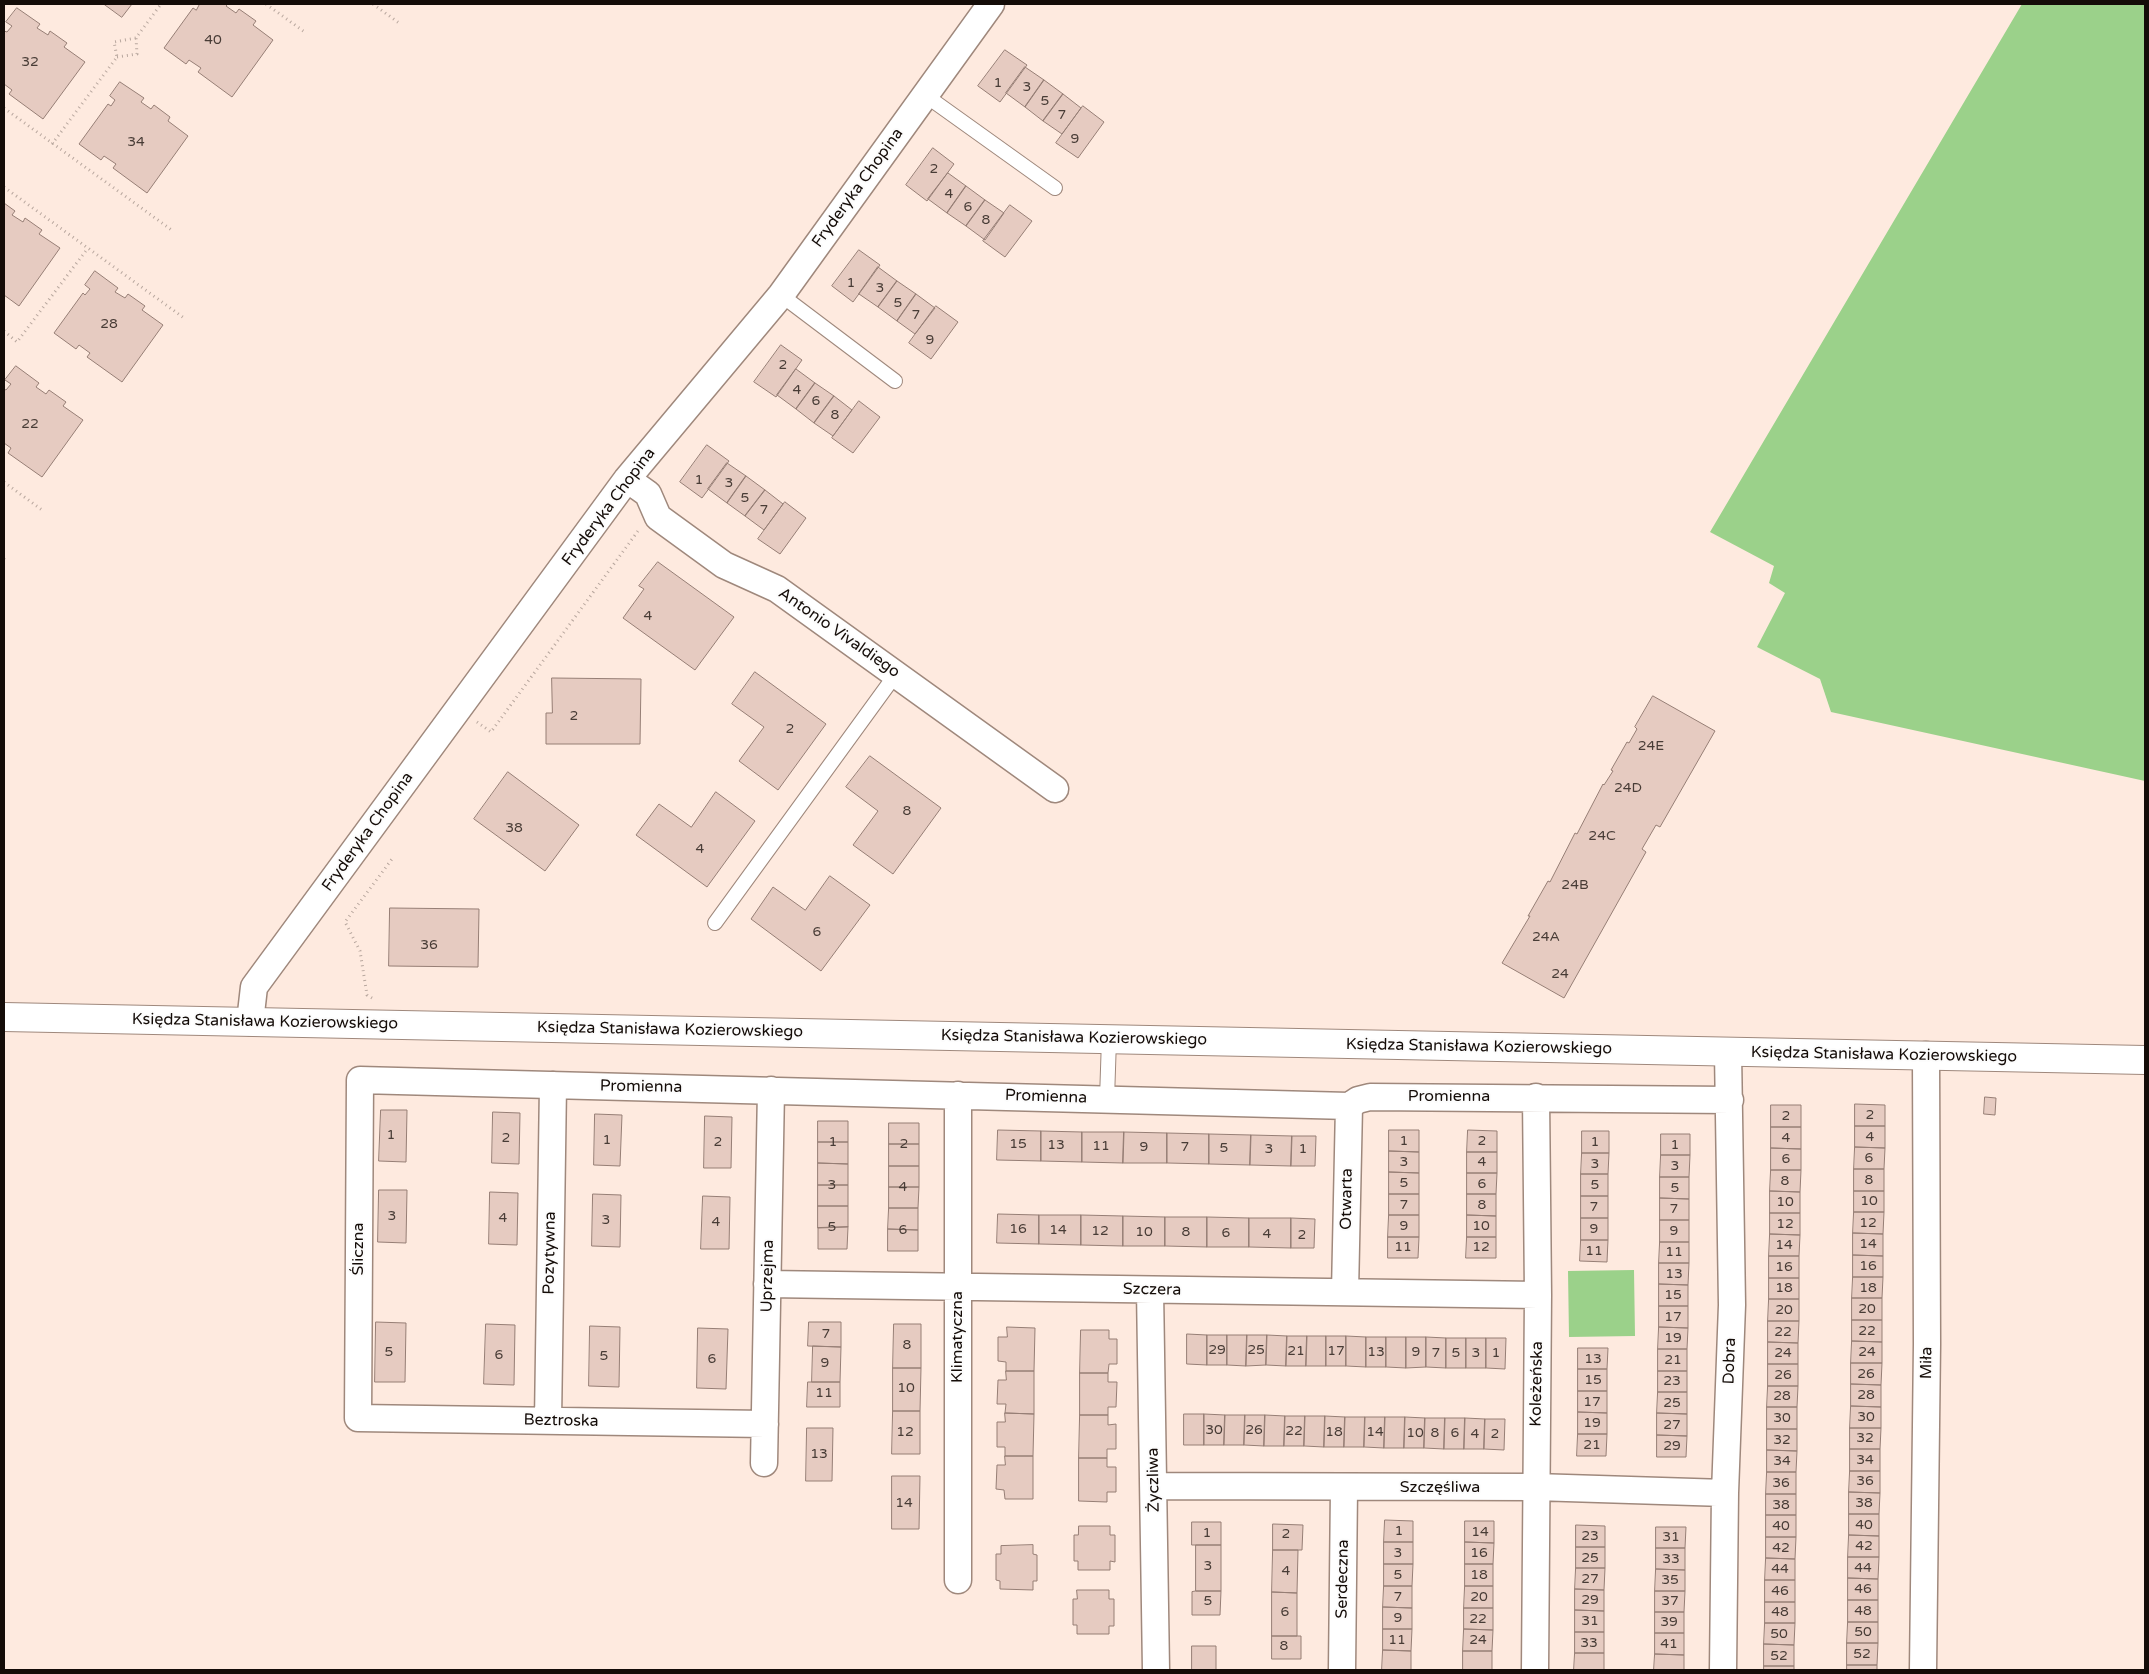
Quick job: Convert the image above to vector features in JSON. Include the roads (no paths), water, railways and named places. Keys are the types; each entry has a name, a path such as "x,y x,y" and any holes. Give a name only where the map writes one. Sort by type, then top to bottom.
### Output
{"street":[{"name":"Fryderyka Chopina","path":"250,1022 254,986 627,479 781,295 991,4"},
{"name":"Antonio Vivaldiego","path":"627,479 648,494 658,517 724,565 778,590 1055,789"},
{"name":"Księdza Stanisława Kozierowskiego","path":"4,1017 2145,1060"},
{"name":"Dobra","path":"1723,1670 1732,1305 1728,1052"},
{"name":"Miła","path":"1923,1670 1927,1344 1926,1055"},
{"name":"Promienna","path":"360,1080 1349,1106 1358,1100 1370,1097 1730,1100"},
{"name":"Śliczna","path":"358,1418 360,1080"},
{"name":"Pozytywna","path":"548,1421 553,1085"},
{"name":"Uprzejma","path":"764,1463 771,1090"},
{"name":"Klimatyczna","path":"958,1095 958,1580"},
{"name":"Koleżeńska","path":"1535,1670 1538,1295 1536,1097"},
{"name":"Otwarta","path":"1345,1292 1349,1106"},
{"name":"Szczera","path":"767,1284 1538,1295"},
{"name":"Życzliwa","path":"1150,1290 1156,1670"},
{"name":"Beztroska","path":"358,1418 765,1424"},
{"name":"Szczęśliwa","path":"1154,1486 1344,1488 1535,1487 1726,1493"},
{"name":"Serdeczna","path":"1342,1670 1344,1488"}],"lane":[{"path":"925,95 1055,188"},
{"path":"781,295 896,381"},
{"path":"715,923 896,674"},
{"path":"1107,1099 1109,1039"}]}
